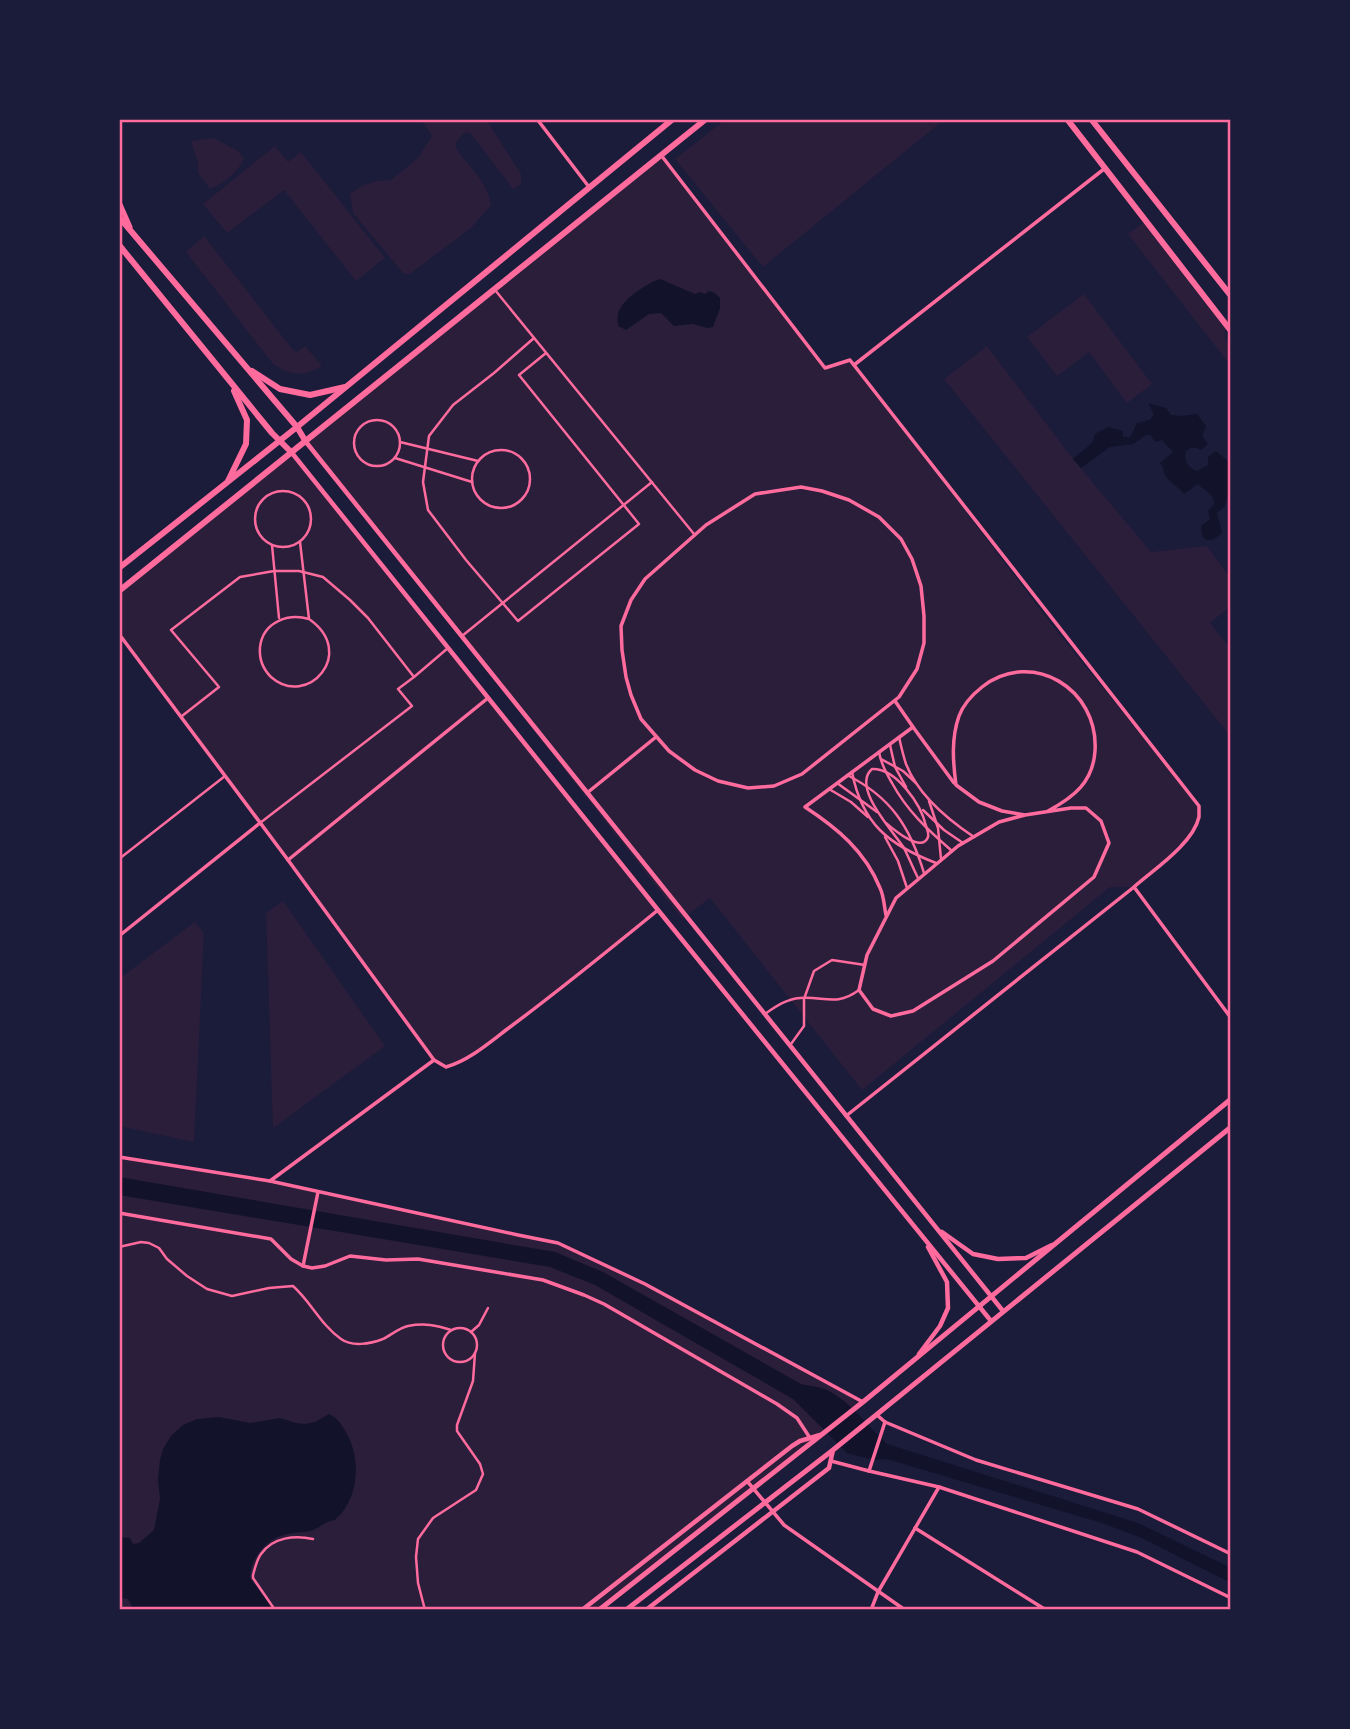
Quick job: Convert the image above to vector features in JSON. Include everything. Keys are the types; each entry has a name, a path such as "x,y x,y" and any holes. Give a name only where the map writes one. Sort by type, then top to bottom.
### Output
{"main road":[{"path":"119,568 297,427 673,119"},
{"path":"119,591 706,119"},
{"path":"1067,119 1231,331"},
{"path":"1091,119 1231,296"},
{"path":"119,202 137,238"},
{"path":"119,217 297,427 306,442"},
{"path":"120,247 278,441 292,453"},
{"path":"246,367 281,389 310,395 345,387"},
{"path":"228,481 246,444 247,420 229,380"},
{"path":"600,1610 863,1402 1231,1099"},
{"path":"626,1610 877,1415 1231,1127"}],"street":[{"path":"537,119 589,188"},
{"path":"661,155 825,368 850,360 1199,806 1199,818 1191,835 1175,852 846,1116"},
{"path":"854,365 1105,168"},
{"path":"495,290 695,534"},
{"path":"534,338 453,405 429,436 423,482 428,510 518,621 639,524 519,375 547,353"},
{"path":"378,419 396,429 400,447 395,458 377,466 364,462 355,452 354,438 360,426 378,419"},
{"path":"306,442 1003,1311"},
{"path":"400,442 478,461"},
{"path":"498,451 519,457 529,476 527,491 518,502 504,508 496,508 483,502 472,482 478,461 490,452 498,451"},
{"path":"292,453 991,1321"},
{"path":"395,458 472,482"},
{"path":"462,636 652,482"},
{"path":"801,487 822,491 849,500 879,517 901,539 912,559 920,586 924,643 918,669 895,701 802,774 774,786 748,788 718,781 695,770 669,751 641,719 626,677 621,626 631,600 645,579 706,525 755,494 801,487"},
{"path":"276,491 293,492 301,497 309,508 311,524 308,533 300,542 286,547 272,545 261,536 255,519 259,504 270,494 276,491"},
{"path":"300,542 309,619"},
{"path":"272,545 279,620"},
{"path":"181,717 219,687 172,630 240,577 274,571 304,572 323,577 368,618 414,677"},
{"path":"289,617 309,619 319,626 329,643 328,662 315,680 299,686 282,684 273,679 262,663 261,642 270,627 279,620 289,617"},
{"path":"119,634 434,1060 446,1068 473,1054 545,1001 658,910"},
{"path":"119,936 412,706 398,689 448,648"},
{"path":"956,785 954,737 959,715 972,695 991,680 1013,673 1037,673 1059,680 1077,695 1090,715 1096,737 1094,761 1085,782 1069,800 1048,811"},
{"path":"288,860 488,698"},
{"path":"895,701 956,785 979,802 1002,811 1025,815"},
{"path":"886,918 881,890 867,861 830,823 805,807 913,727"},
{"path":"587,793 656,737"},
{"path":"899,737 907,766 920,788"},
{"path":"890,744 895,766 912,796"},
{"path":"879,752 885,772 911,813 952,850"},
{"path":"874,755 903,771 953,823 974,837"},
{"path":"879,814 865,785 867,774 872,769 885,772 901,784 936,824 963,843"},
{"path":"852,772 860,798 875,825"},
{"path":"847,775 879,795 892,808 913,841 925,873"},
{"path":"119,859 225,776"},
{"path":"837,783 860,798 898,833 913,841 922,842 929,835 919,805"},
{"path":"829,789 851,802 875,825 898,861 906,888"},
{"path":"927,797 936,824 941,859"},
{"path":"765,1014 780,1004 803,999 829,1001 849,998 859,990 867,955 896,898 952,850 999,822 1071,808 1086,808 1101,821 1109,843 1094,877 993,961 913,1011 891,1016 873,1009 859,990"},
{"path":"886,822 904,849 918,878"},
{"path":"882,834 904,849 936,863"},
{"path":"1133,887 1231,1018"},
{"path":"790,1045 804,1026 803,999 814,971 832,960 864,965"},
{"path":"270,1181 434,1060"},
{"path":"119,1157 270,1181 318,1194 558,1243 645,1284 863,1402"},
{"path":"303,1266 318,1194"},
{"path":"119,1213 271,1239 290,1259 312,1268 325,1266 349,1256 418,1259 543,1280 604,1304 777,1404 797,1418 810,1438"},
{"path":"936,1228 973,1254 998,1259 1026,1258 1059,1241"},
{"path":"914,1360 940,1325 948,1308 947,1282 923,1237"},
{"path":"119,1247 149,1243 159,1248 167,1259 206,1289 232,1296 293,1286 302,1293 320,1320 343,1341 360,1345 383,1339 405,1327 432,1324 471,1332 477,1342 472,1381 457,1431 484,1474 476,1490 433,1518 418,1539 418,1583 425,1610"},
{"path":"471,1332 479,1325 488,1308"},
{"path":"451,1330 444,1339 447,1355 461,1361 467,1360 475,1353"},
{"path":"877,1415 886,1422 976,1460 1138,1509 1231,1553"},
{"path":"869,1471 886,1422"},
{"path":"582,1610 792,1446 820,1435"},
{"path":"646,1610 829,1468 833,1450"},
{"path":"831,1461 939,1487 1137,1552 1231,1598"},
{"path":"747,1481 784,1525 905,1610"},
{"path":"871,1610 878,1592 939,1487"},
{"path":"915,1528 1046,1610"},
{"path":"275,1610 253,1578 261,1554 273,1543 288,1538 302,1536 313,1539"}],"shaded area":[{"path":"421,119 486,119 521,174 521,184 513,189 471,134 467,132 462,135 456,142 456,148 482,182 491,205 471,228 410,274 404,274 353,213 350,194 364,185 391,180 418,158 432,136"},
{"path":"726,119 945,119 763,267 675,159"},
{"path":"214,138 238,151 244,159 230,177 210,189 198,173 198,163 191,141"},
{"path":"275,146 288,162 301,152 385,258 356,281 284,190 227,233 203,204"},
{"path":"661,155 825,368 850,360 1055,629 1199,806 1195,827 1181,847 1134,887 1110,887 862,1090 710,898 682,919 306,442"},
{"path":"1146,221 1225,323 1225,339 1231,347 1231,366 1128,234"},
{"path":"204,236 293,350 297,352 305,346 322,366 297,374 273,364 186,252"},
{"path":"660,279 695,294 709,291 715,293 720,298 720,308 713,327 693,324 674,326 661,313 649,314 626,330 618,326 618,314 624,303 648,284"},
{"path":"1084,294 1152,384 1127,403 1089,352 1057,376 1027,337"},
{"path":"987,346 1073,459 1151,552 1207,546 1231,579 1231,606 1210,623 1231,649 1231,737 944,379"},
{"path":"1148,403 1166,408 1171,415 1197,414 1206,426 1202,436 1208,444 1201,450 1193,448 1186,451 1186,460 1191,468 1197,471 1208,465 1208,457 1216,451 1229,462 1229,489 1225,506 1217,513 1222,533 1214,539 1205,539 1201,532 1201,526 1210,519 1208,511 1214,504 1212,497 1198,484 1184,494 1168,479 1160,463 1173,452 1162,440 1155,442 1151,435 1146,435 1133,444 1110,447 1081,468 1073,459 1092,443 1095,434 1108,427 1123,431 1123,437 1130,437 1137,423 1150,420 1154,414"},
{"path":"292,453 658,910 545,1001 473,1054 446,1067 434,1060 119,634 119,591"},
{"path":"283,901 385,1046 273,1128 266,913"},
{"path":"195,922 204,933 194,1142 119,1126 119,979"},
{"path":"119,1157 270,1181 558,1243 645,1284 863,1402 599,1610 119,1610"},
{"path":"119,1177 555,1252 603,1272 801,1384 833,1393 887,1444 1138,1523 1231,1568 1231,1583 1142,1538 1102,1523 887,1459 874,1460 847,1453 793,1399 595,1285 550,1267 119,1195"},
{"path":"329,1414 341,1424 354,1452 354,1489 343,1511 335,1520 310,1531 280,1536 267,1544 256,1556 250,1578 274,1610 134,1610 128,1599 119,1598 119,1537 130,1538 133,1544 139,1543 154,1530 160,1499 158,1479 163,1449 171,1436 183,1425 197,1419 219,1417 250,1423 280,1418 305,1424"}]}
